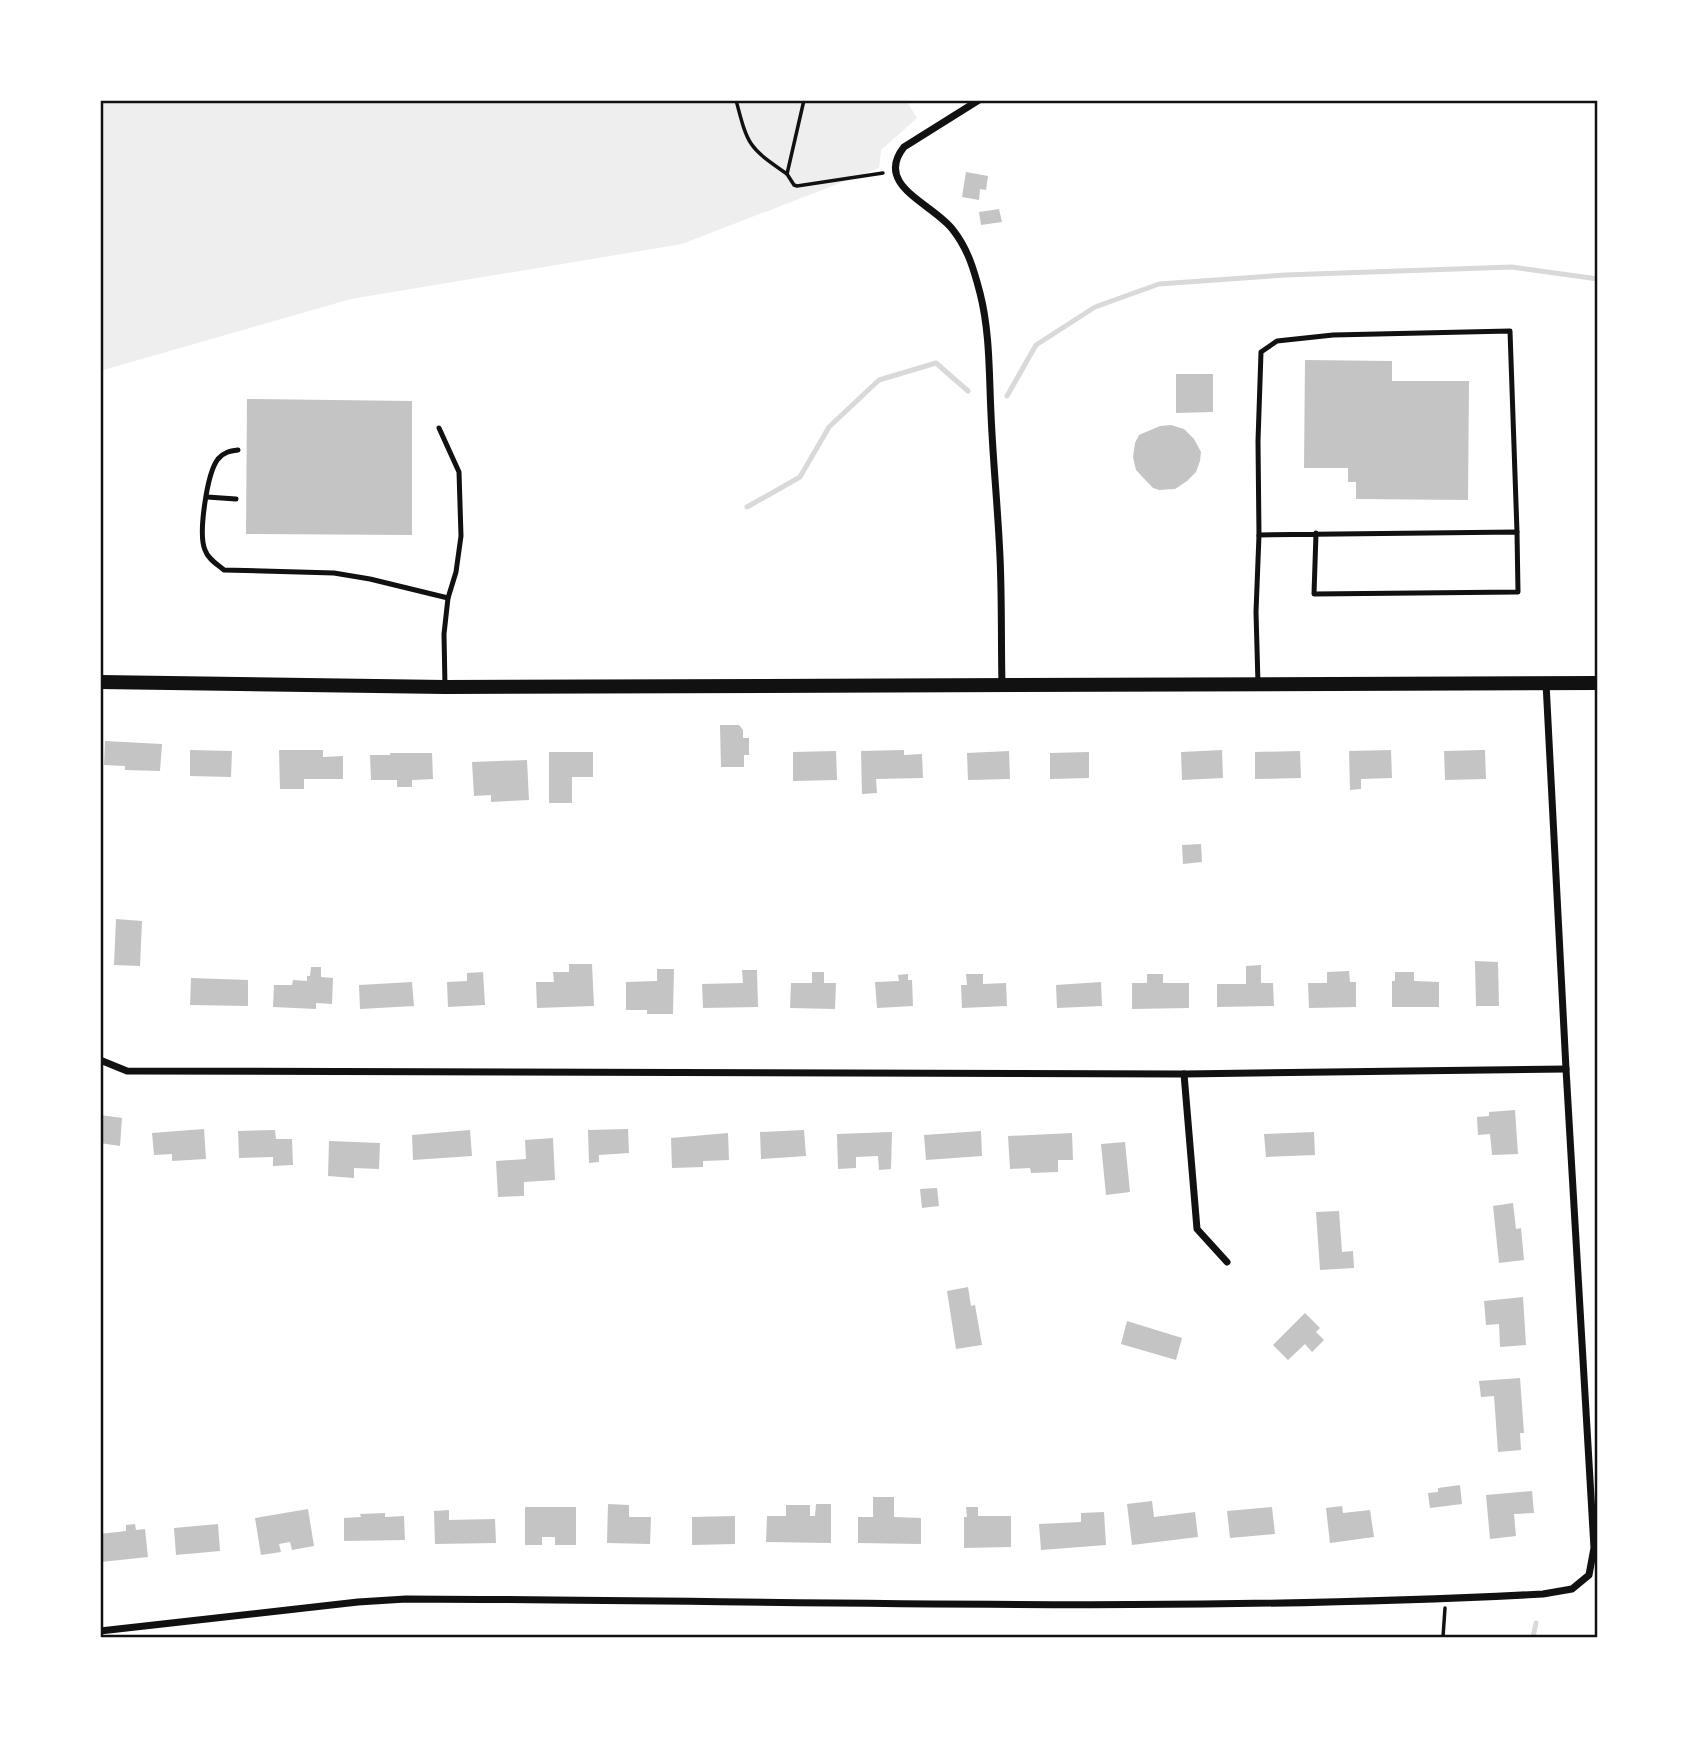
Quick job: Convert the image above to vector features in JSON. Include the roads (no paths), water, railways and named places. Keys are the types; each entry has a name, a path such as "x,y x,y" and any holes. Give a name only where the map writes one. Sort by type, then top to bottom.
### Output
{"main road":[{"path":"100,682 445,687 1598,683"}],"street":[{"path":"979,100 904,147 897,156 895,171 901,186 939,215 960,239 967,252 981,298 986,332 996,484 1002,685"},
{"path":"100,1631 406,1599 1122,1605 1330,1604 1543,1594 1572,1589 1589,1575 1594,1548 1546,683"},
{"path":"100,1060 127,1071 1184,1074 1566,1069"},
{"path":"1184,1074 1197,1229 1227,1262"}],"lane":[{"path":"1258,684 1256,612 1261,352 1277,341 1333,335 1510,331 1518,592 1314,594 1316,534"},
{"path":"439,428 459,472 461,536 456,572 447,598 444,634 445,687"},
{"path":"238,450 227,452 219,458 212,469 206,497 202,535 205,550 224,570 334,573 447,598"},
{"path":"206,497 236,499"},
{"path":"1259,536 1517,531"}],"waterway":[{"path":"1007,396 1036,345 1095,307 1159,284 1285,275 1512,267 1598,279"},
{"path":"747,507 800,477 829,427 879,380 936,363 968,391"},
{"path":"1533,1637 1536,1623"}]}
